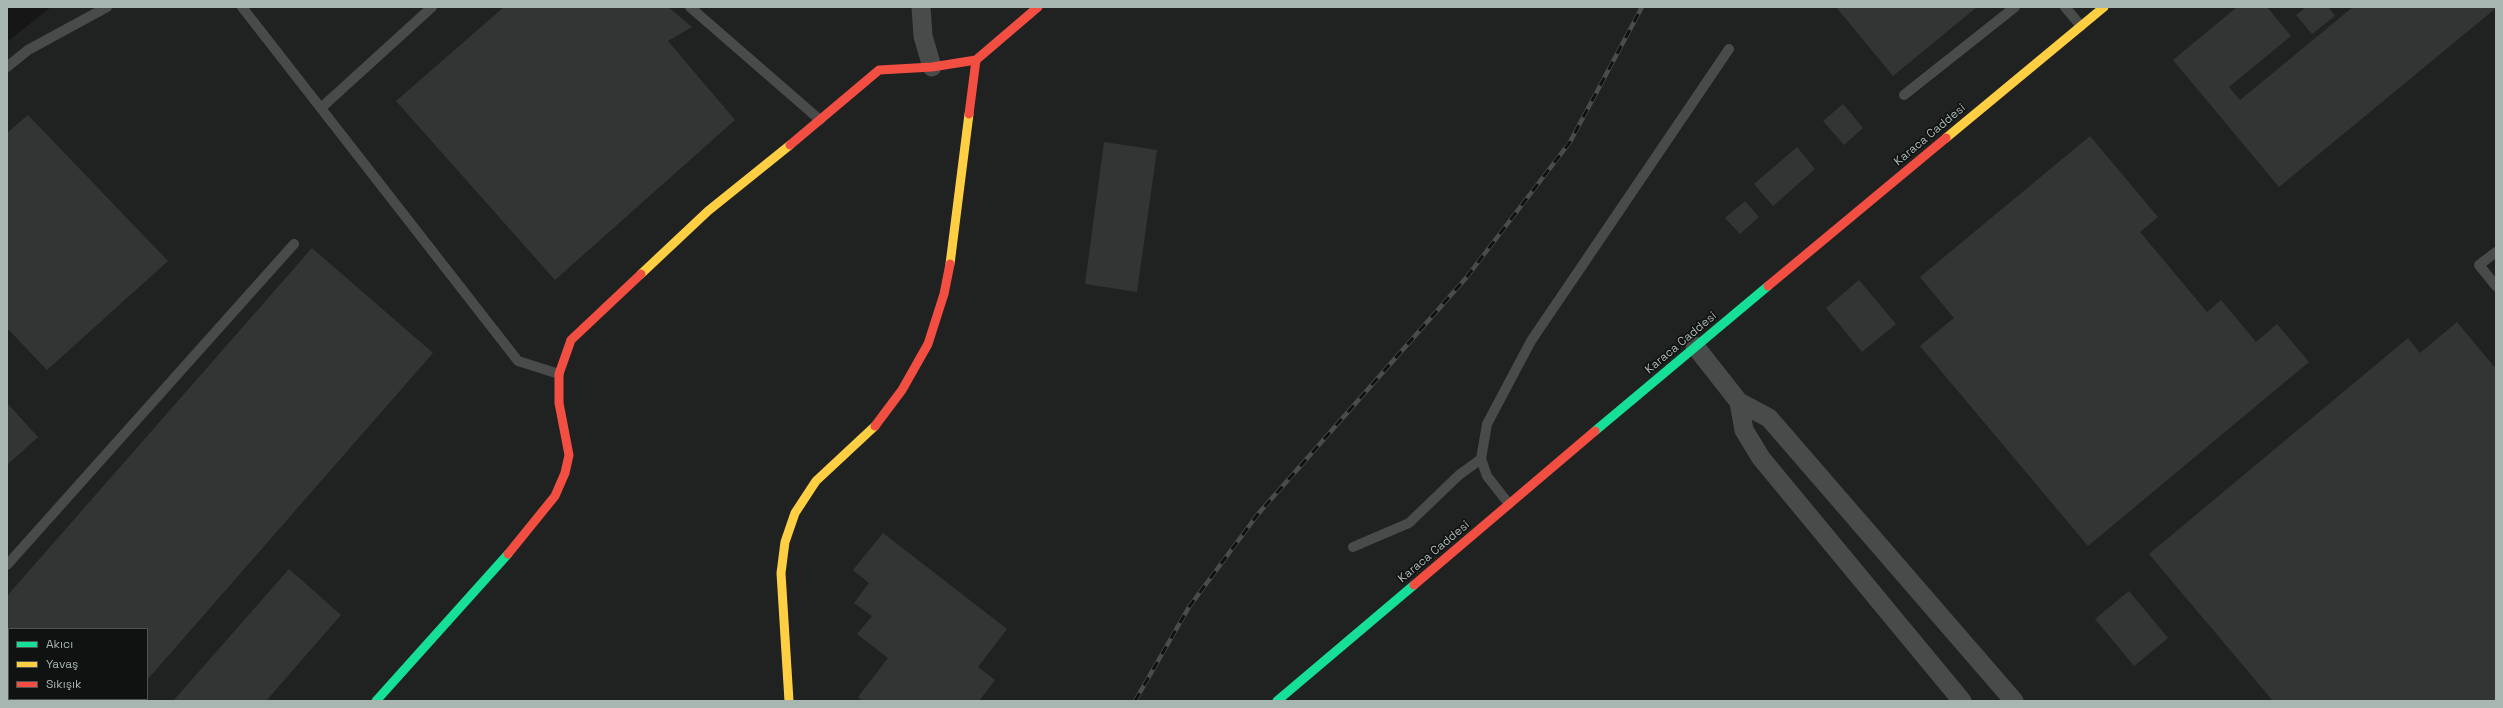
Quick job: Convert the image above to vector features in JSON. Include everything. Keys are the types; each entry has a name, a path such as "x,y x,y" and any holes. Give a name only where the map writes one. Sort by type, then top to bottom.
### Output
{"street":[{"path":"921,7 923,36 932,67"},
{"path":"376,701 529,530 555,496 565,474 569,455 559,403 559,374 571,340 708,211 879,70 932,67 976,60 1038,7"},
{"name":"Karaca Caddesi","path":"1277,701 1695,346 2104,7"},
{"path":"789,701 781,573 785,542 796,513 805,496 816,481 869,432 886,412 902,390 928,344 943,300 949,268 976,60"},
{"path":"1695,346 1739,402 1769,418 2014,701"},
{"path":"1739,402 1744,430 1761,458 1962,701"}],"lane":[{"path":"7,66 28,50 107,7"},
{"path":"242,7 518,361 559,374"},
{"path":"321,108 432,7"},
{"path":"690,7 820,120"},
{"path":"1904,95 2015,7"},
{"path":"2065,7 2081,26"},
{"path":"1509,504 1487,476 1481,459 1486,424 1531,341 1729,49"},
{"path":"7,565 294,244"},
{"path":"2496,252 2479,265 2496,286"},
{"path":"1353,547 1409,523 1459,475 1481,459"}],"shaded area":[{"path":"51,7 2496,7 2496,701 7,701 7,42"}],"building":[{"path":"504,7 668,7 692,27 668,41 735,120 555,280 396,101"},
{"path":"1836,7 1977,7 1893,76"},
{"path":"2237,7 2267,7 2291,36 2229,87 2240,100 2353,7 2496,8 2279,187 2173,60"},
{"path":"2306,7 2328,7 2335,16 2312,34 2296,15"},
{"path":"1843,104 1863,128 1844,145 1823,121"},
{"path":"28,115 168,261 47,370 7,328 7,133"},
{"path":"2090,136 2158,217 2140,232 2207,312 2221,300 2256,342 2277,324 2309,362 2088,546 1920,346 1954,318 1920,277"},
{"path":"1104,142 1157,150 1137,292 1085,284"},
{"path":"1797,147 1815,169 1773,206 1754,184"},
{"path":"1745,201 1759,217 1740,234 1725,218"},
{"path":"312,248 433,353 148,679 148,628 8,628 8,700 129,700 128,701 7,701 7,596"},
{"path":"1859,280 1896,324 1862,352 1826,308"},
{"path":"2457,322 2496,369 2496,701 2273,701 2149,554 2408,338 2420,353"},
{"path":"7,403 38,437 7,465"},
{"path":"883,533 1007,629 978,667 995,680 979,701 863,701 858,697 888,658 857,634 872,616 854,603 869,583 853,570"},
{"path":"289,569 341,615 266,701 173,701"},
{"path":"2129,591 2168,638 2134,666 2095,619"}],"railway":[{"path":"1135,701 1189,607 1258,514 1466,278 1570,142 1642,7"}],"traffic: fast":[{"path":"1595,431 1768,286"},
{"path":"376,701 508,554"},
{"path":"1277,701 1414,585"}],"traffic: slow":[{"path":"1946,138 2104,7"},
{"path":"950,264 969,114"},
{"path":"641,274 708,211 790,145"},
{"path":"789,701 781,573 785,542 795,513 816,481 875,426"}],"traffic: jam":[{"path":"790,145 879,70 932,67 976,60 1038,7"},
{"path":"969,114 976,60"},
{"path":"1768,286 1946,138"},
{"path":"875,426 902,390 928,344 944,294 950,264"},
{"path":"508,554 555,496 565,473 569,455 559,403 559,374 571,340 641,274"},
{"path":"1414,585 1595,431"}]}
